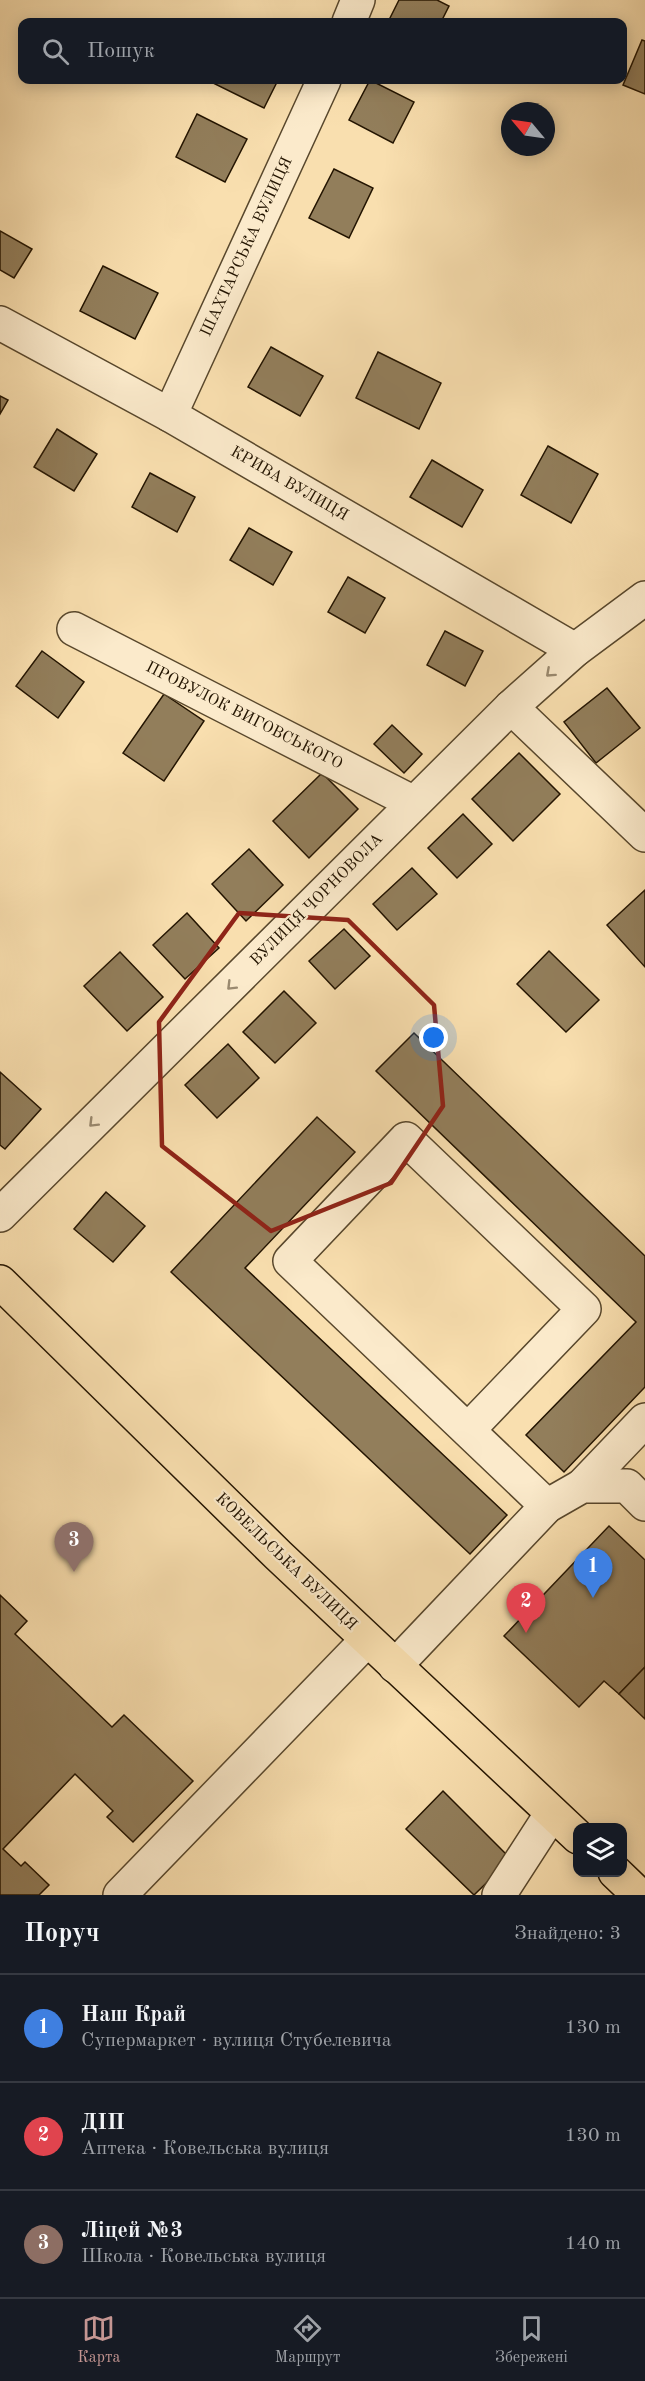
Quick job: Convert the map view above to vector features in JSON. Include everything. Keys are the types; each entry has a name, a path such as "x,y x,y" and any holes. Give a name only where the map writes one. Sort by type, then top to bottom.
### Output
{"main road":[{"name":"КОВЕЛЬСЬКА ВУЛИЦЯ","path":"0,1282 367,1640 573,1832"}],"street":[{"path":"351,18 358,0"},
{"name":"ШАХТАРСЬКА ВУЛИЦЯ","path":"170,415 322,84"},
{"name":"КРИВА ВУЛИЦЯ","path":"0,323 170,415 575,650"},
{"name":"ВУЛИЦЯ ЧОРНОВОЛА","path":"0,1215 511,707 575,650 645,598"},
{"name":"ПРОВУЛОК ВИГОВСЬКОГО","path":"74,629 414,803"},
{"path":"511,707 645,835"},
{"path":"468,1430 584,1309 406,1139 290,1261 547,1506"},
{"path":"395,1666 547,1506 582,1486 645,1420"},
{"path":"582,1486 627,1486 645,1504"},
{"path":"120,1895 367,1640"},
{"path":"499,1895 552,1813"}],"highlighted area":[{"path":"239,913 348,920 434,1005 443,1106 391,1183 271,1231 162,1146 159,1022"}],"building":[{"path":"399,0 437,0 449,6 443,18 390,18"},
{"path":"642,40 645,41 645,94 623,85 627,84 627,76"},
{"path":"215,84 276,84 264,108"},
{"path":"368,84 378,84 414,102 393,143 349,120"},
{"path":"197,114 247,139 225,182 176,157"},
{"path":"334,169 373,188 349,238 309,218"},
{"path":"0,231 32,249 14,278 0,270"},
{"path":"103,266 158,293 135,339 80,311"},
{"path":"271,347 323,376 300,416 248,387"},
{"path":"378,352 441,383 419,429 356,398"},
{"path":"0,396 8,400 0,414"},
{"path":"57,429 97,454 74,491 34,467"},
{"path":"548,446 598,474 571,523 521,495"},
{"path":"432,460 483,490 462,527 410,497"},
{"path":"150,473 195,497 177,532 132,507"},
{"path":"249,528 292,552 273,585 230,560"},
{"path":"348,577 385,598 365,633 328,612"},
{"path":"445,631 483,651 465,686 427,665"},
{"path":"42,651 84,682 58,718 16,686"},
{"path":"607,688 640,728 596,763 564,722"},
{"path":"164,694 204,721 164,781 123,753"},
{"path":"392,725 422,754 404,773 374,744"},
{"path":"519,753 560,794 513,841 472,799"},
{"path":"322,773 358,809 309,858 273,821"},
{"path":"463,814 492,844 457,878 428,848"},
{"path":"249,849 283,885 246,921 212,884"},
{"path":"412,868 437,894 397,930 373,904"},
{"path":"645,890 645,967 607,925"},
{"path":"187,913 219,948 185,979 153,945"},
{"path":"344,929 370,956 335,989 309,961"},
{"path":"549,951 599,1000 566,1032 517,984"},
{"path":"120,952 163,997 127,1031 84,986"},
{"path":"284,991 316,1023 275,1063 243,1032"},
{"path":"414,1033 645,1256 645,1387 564,1472 526,1435 636,1322 376,1071"},
{"path":"228,1044 259,1078 217,1118 185,1085"},
{"path":"0,1072 41,1109 5,1149 0,1145"},
{"path":"317,1117 355,1152 245,1268 507,1515 470,1554 171,1272"},
{"path":"106,1192 145,1226 113,1262 74,1229"},
{"path":"609,1526 645,1560 645,1667 619,1694 604,1681 579,1707 504,1636"},
{"path":"0,1595 27,1621 15,1634 112,1727 124,1715 193,1781 133,1842 107,1817 113,1811 75,1774 3,1849 21,1866 25,1862 49,1885 39,1895 0,1895"},
{"path":"645,1667 645,1719 619,1694"},
{"path":"443,1791 511,1859 474,1895 406,1829"}],"place":[{"name":"Ліцей №3","path":"74,1572"},
{"name":"Наш Край","path":"593,1598"},
{"name":"ДІП","path":"526,1633"}]}
